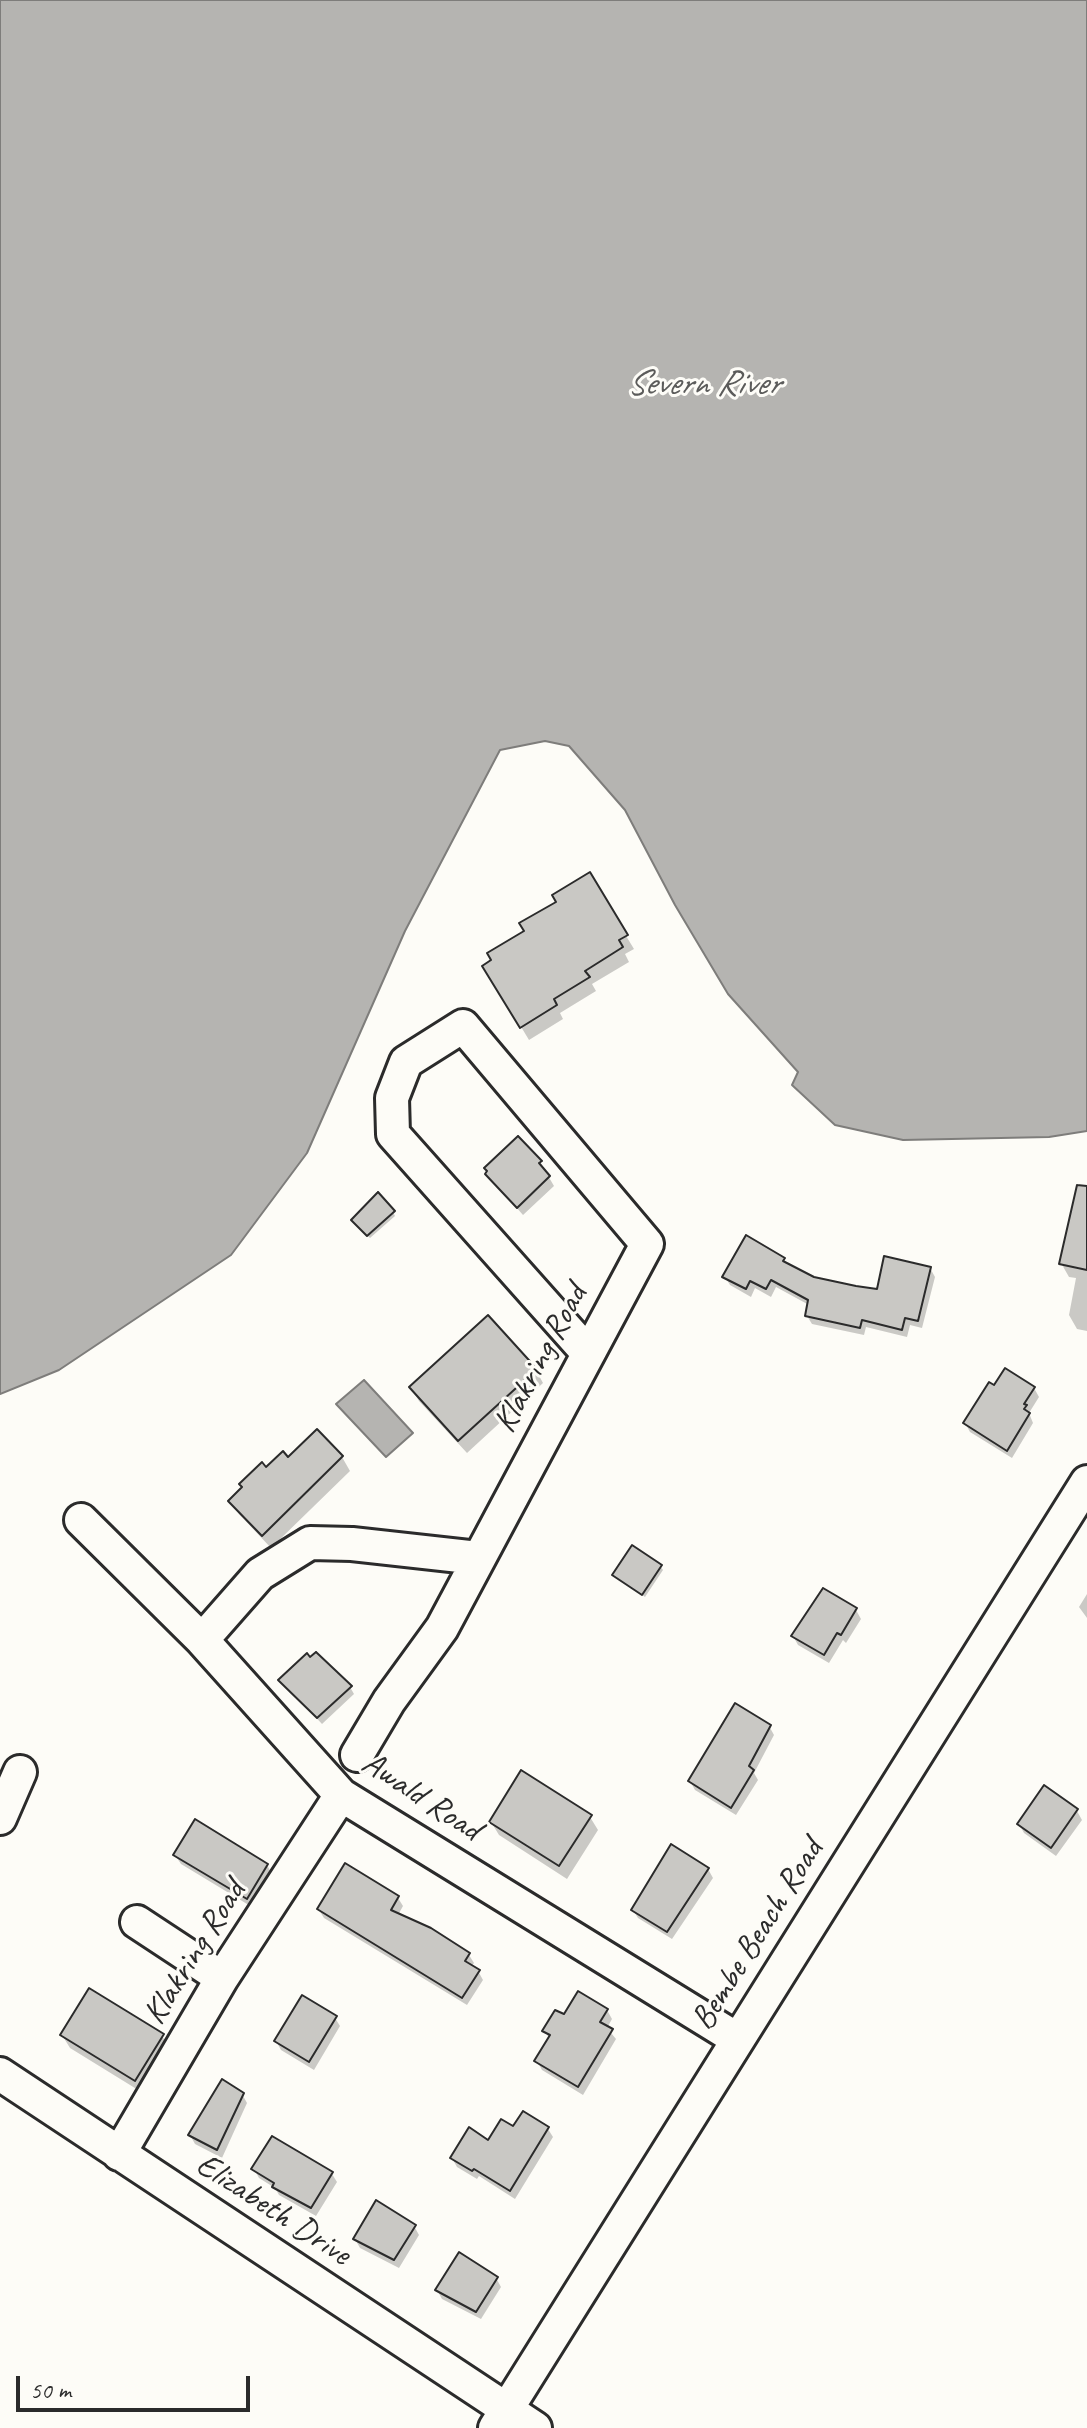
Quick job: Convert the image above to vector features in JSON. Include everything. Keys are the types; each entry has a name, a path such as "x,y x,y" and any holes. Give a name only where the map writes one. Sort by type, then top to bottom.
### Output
{"street":[{"name":"Klakring Road","path":"357,1755 389,1701 442,1628 647,1244 463,1026 406,1062 392,1098 393,1134 587,1352"},
{"name":"Bembe Beach Road","path":"500,2419 1087,1482"},
{"name":"Awald Road","path":"81,1520 202,1640 341,1795 737,2039"},
{"path":"202,1640 260,1574 310,1543 352,1544 478,1558"},
{"path":"0,1818 20,1772"},
{"name":"Klakring Road","path":"119,2154 222,1978 341,1795"},
{"path":"137,1922 222,1978"},
{"name":"Elizabeth Drive","path":"0,2074 500,2419 535,2428"}],"water":[{"name":"Severn River","path":"0,0 1087,0 1087,1131 1049,1137 903,1140 835,1125 792,1085 798,1072 728,994 675,905 625,810 569,746 545,741 500,750 405,931 307,1153 231,1255 59,1370 0,1394"},
{"path":"364,1380 413,1433 386,1457 336,1404"}],"building":[{"path":"590,872 628,935 619,940 623,947 585,971 590,977 554,999 557,1005 520,1028 482,966 491,960 487,953 524,931 519,923 556,902 552,895"},
{"path":"518,1136 542,1161 539,1163 550,1176 517,1208 485,1174 487,1171 484,1168"},
{"path":"1077,1185 1087,1186 1087,1270 1059,1264"},
{"path":"378,1192 395,1211 367,1236 351,1220"},
{"path":"746,1235 785,1258 783,1261 814,1277 856,1286 877,1289 884,1256 931,1267 918,1321 905,1318 902,1330 862,1320 860,1328 805,1316 808,1300 771,1280 766,1289 750,1281 746,1289 722,1277"},
{"path":"488,1315 537,1369 458,1441 409,1387"},
{"path":"1005,1368 1035,1387 1024,1404 1027,1405 1024,1409 1030,1413 1007,1451 963,1423 989,1382 994,1385"},
{"path":"317,1429 343,1456 262,1536 228,1501 242,1487 239,1484 262,1462 266,1467 283,1451 288,1457"},
{"path":"632,1545 662,1565 642,1595 612,1575"},
{"path":"823,1588 857,1608 841,1635 837,1633 824,1655 791,1636"},
{"path":"316,1652 352,1686 317,1718 278,1680 307,1653 310,1657"},
{"path":"735,1703 771,1725 749,1766 754,1770 731,1808 688,1781"},
{"path":"521,1770 592,1815 559,1866 489,1822"},
{"path":"1044,1785 1078,1809 1051,1848 1017,1824"},
{"path":"195,1819 268,1864 247,1899 173,1855"},
{"path":"671,1844 709,1868 667,1932 631,1910"},
{"path":"345,1863 399,1896 391,1910 431,1928 470,1953 465,1961 480,1970 462,1998 317,1909"},
{"path":"89,1988 164,2034 135,2081 60,2035"},
{"path":"578,1991 608,2009 600,2022 613,2029 578,2087 534,2061 550,2035 542,2031 555,2010 564,2014"},
{"path":"302,1995 337,2016 309,2062 274,2041"},
{"path":"222,2079 244,2093 217,2150 188,2135"},
{"path":"523,2111 549,2127 510,2191 450,2158 469,2127 488,2140 501,2119 513,2126"},
{"path":"272,2136 333,2172 311,2208 272,2187 274,2183 251,2169"},
{"path":"376,2200 416,2225 394,2260 353,2239"},
{"path":"459,2252 498,2277 476,2312 435,2290"}]}
